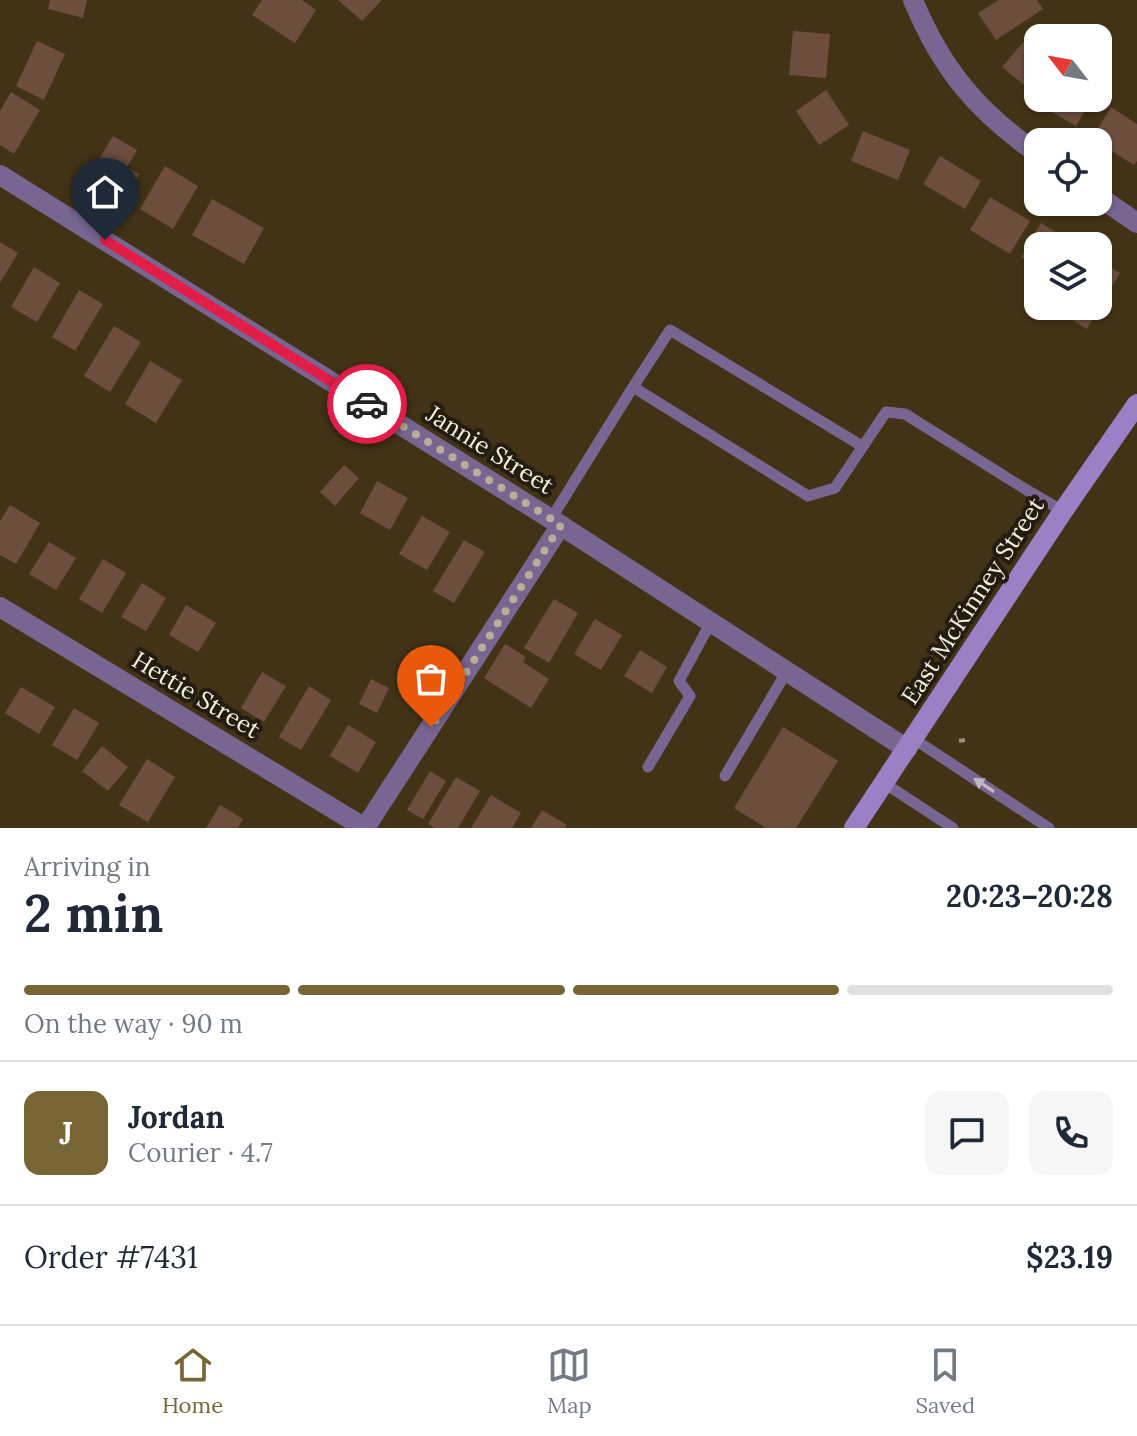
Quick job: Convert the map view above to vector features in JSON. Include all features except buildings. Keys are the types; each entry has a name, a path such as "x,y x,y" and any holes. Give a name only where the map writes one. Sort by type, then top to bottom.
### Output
{"main road":[{"name":"East McKinney Street","path":"854,828 1137,404"}],"street":[{"path":"913,0 948,70 978,105 1024,144"},
{"name":"Jannie Street","path":"0,175 556,522 787,671 910,744"},
{"path":"1112,206 1137,223"},
{"path":"365,828 556,522"},
{"name":"Hettie Street","path":"0,607 365,828"}],"lane":[{"path":"556,522 633,387 670,330 862,446"},
{"path":"633,387 808,496 835,488 886,412 905,414 1063,511"},
{"path":"648,767 690,696 679,681 711,622"},
{"path":"725,776 787,671"},
{"path":"910,744 1049,828"},
{"path":"884,783 953,828"}],"way so far":[{"path":"367,404 561,525 431,727"}],"route":[{"path":"105,240 367,404"}]}
